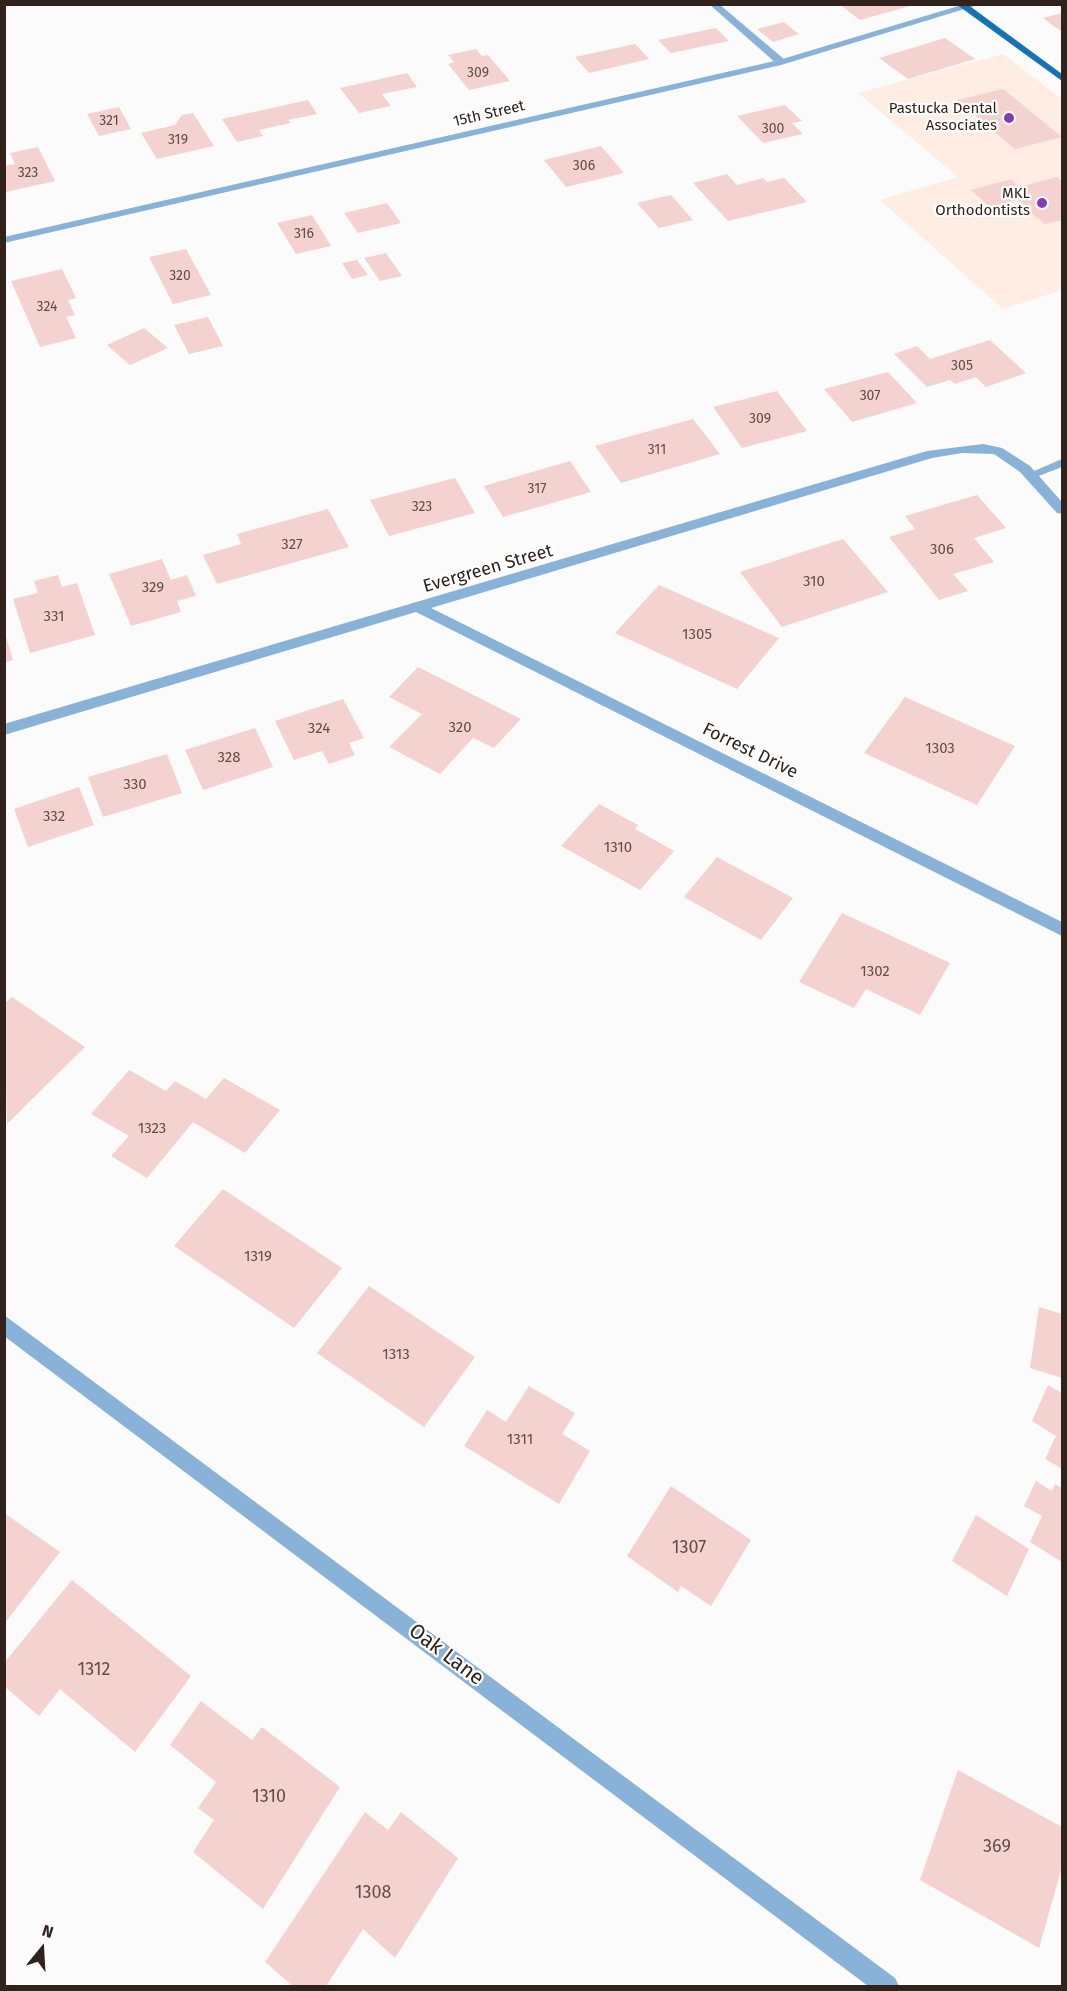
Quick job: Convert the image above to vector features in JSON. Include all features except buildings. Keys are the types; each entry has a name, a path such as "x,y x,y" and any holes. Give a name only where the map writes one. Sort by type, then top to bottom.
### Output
{"main road":[{"path":"962,6 1062,78"}],"street":[{"path":"713,4 781,62"},
{"name":"15th Street","path":"4,240 781,62 962,6 977,4"},
{"name":"Evergreen Street","path":"4,730 931,454 983,448 1008,457 1031,475"},
{"path":"1062,463 1031,475 1062,510"},
{"name":"Forrest Drive","path":"420,608 1062,929"},
{"name":"Oak Lane","path":"4,1324 887,1986"}],"shaded area":[{"path":"1003,54 1062,99 1062,290 1003,309 880,200 958,177 858,93"}],"place":[{"name":"Pastucka Dental Associates","path":"1009,118"},
{"name":"MKL Orthodontists","path":"1042,203"}]}
